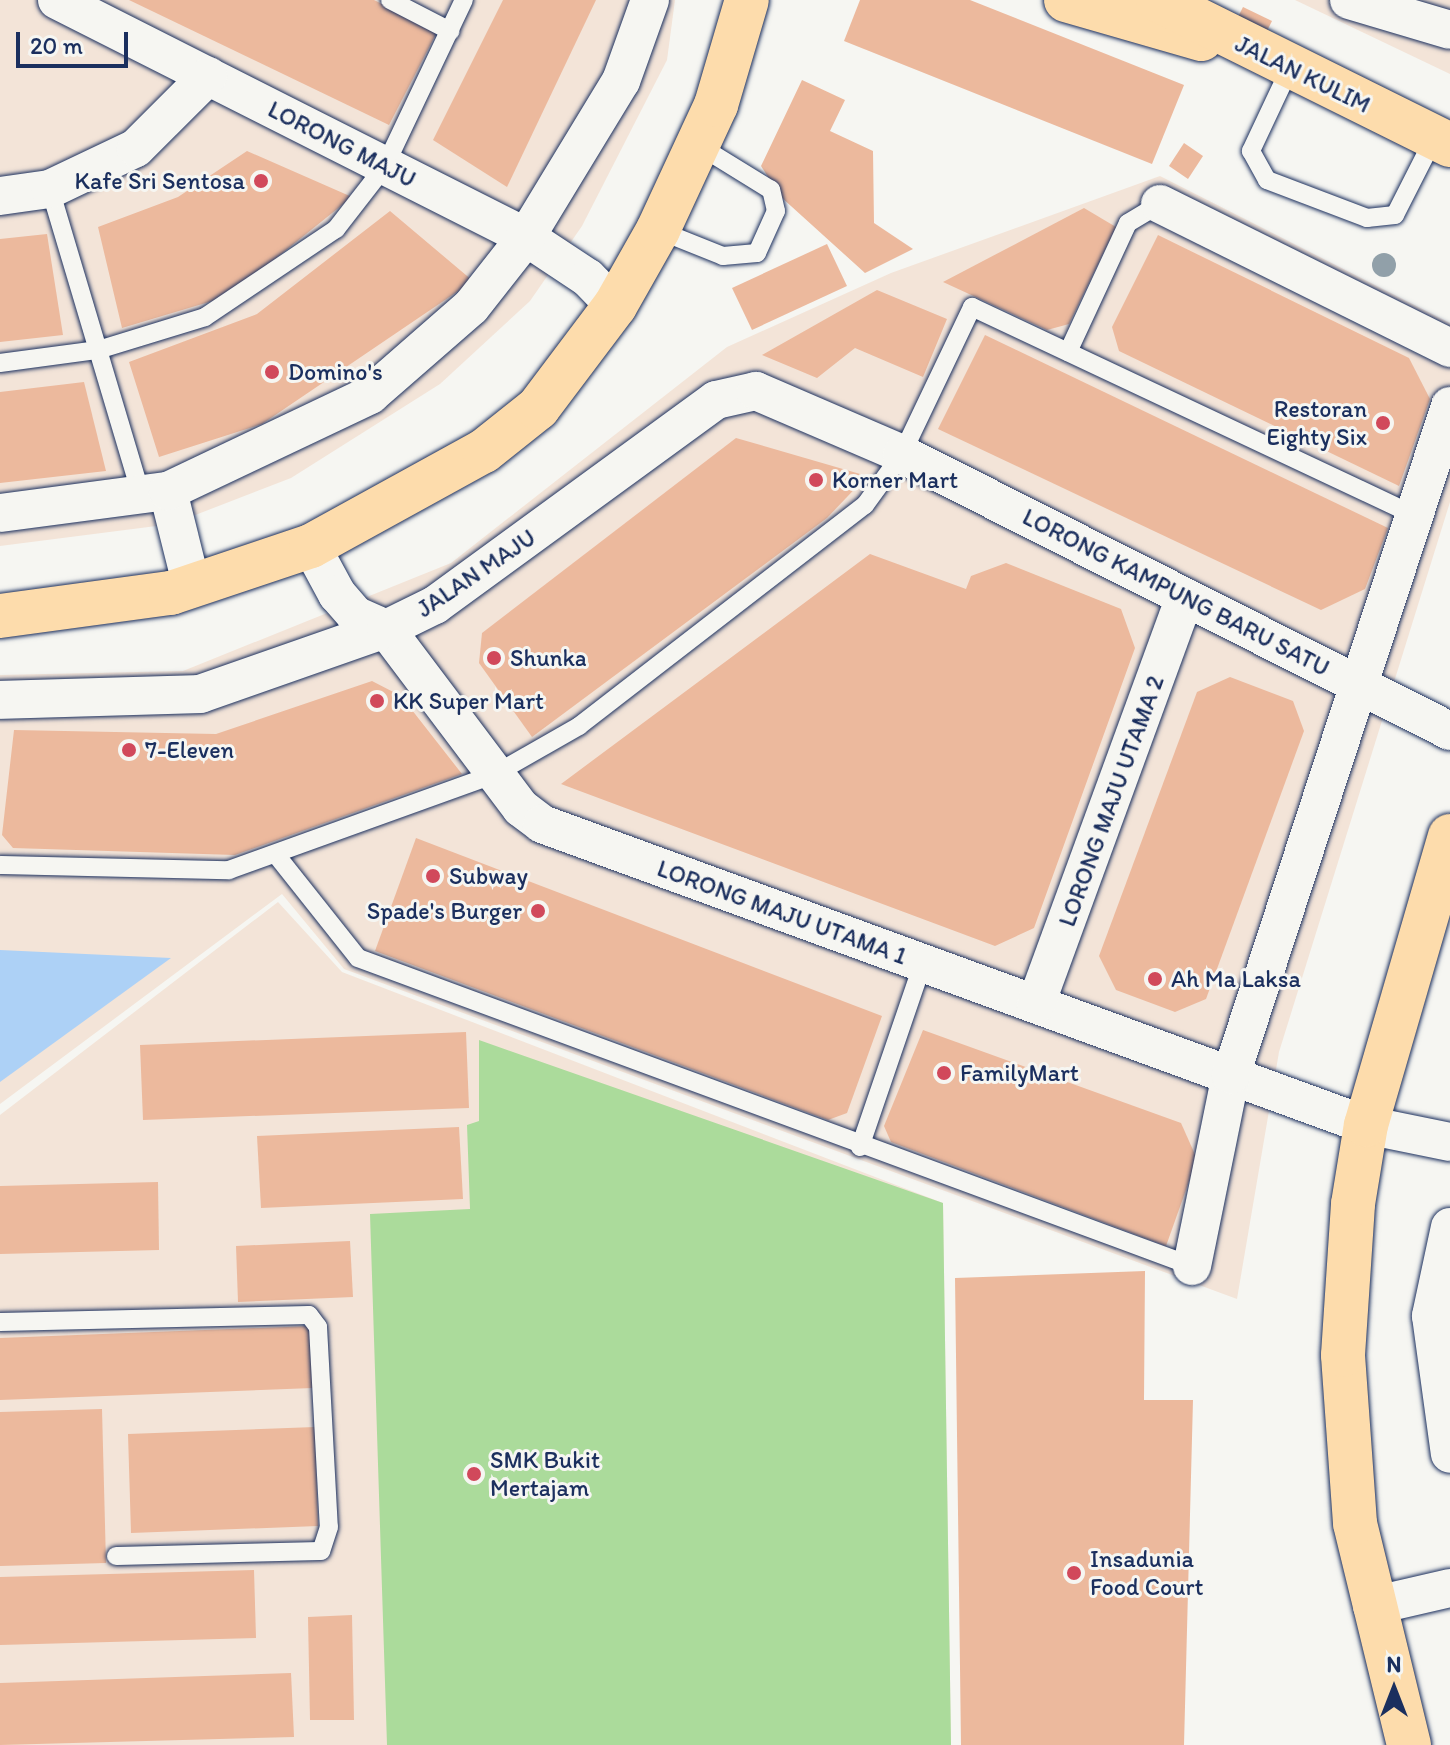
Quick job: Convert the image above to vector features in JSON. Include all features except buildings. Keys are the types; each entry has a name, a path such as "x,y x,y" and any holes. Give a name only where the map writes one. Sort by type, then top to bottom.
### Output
{"main road":[{"path":"716,105 718,0"},
{"path":"716,105 747,0"},
{"path":"0,616 192,587 311,546 484,451 538,408 615,306 658,230 716,105 777,0"},
{"path":"1066,0 1165,34 1242,46"},
{"name":"JALAN KULIM","path":"1158,0 1242,46 1442,141"},
{"path":"1409,1745 1372,1606 1345,1452 1343,1355 1353,1204 1366,1125 1450,836"}],"street":[{"path":"0,513 155,493 370,395 471,307 526,237 621,81 650,0"},
{"path":"1349,0 1450,30"},
{"name":"LORONG MAJU","path":"80,5 208,76 526,237 588,278 615,306"},
{"path":"0,196 50,189 136,148 208,76"},
{"path":"1160,204 1450,348"},
{"name":"JALAN MAJU","path":"0,700 200,694 386,629 435,605 716,400 756,391 778,396"},
{"name":"LORONG KAMPUNG BARU SATU","path":"778,396 902,454 1450,731"},
{"path":"1192,1266 1231,1075 1450,406"},
{"path":"155,493 192,587"},
{"name":"LORONG MAJU UTAMA 1","path":"311,546 355,615 386,629 495,774 542,824 1366,1125 1450,1142"},
{"name":"LORONG MAJU UTAMA 2","path":"1036,1004 1185,597"},
{"path":"1450,1227 1431,1316 1450,1454"},
{"path":"1372,1606 1450,1588"}],"lane":[{"path":"390,0 450,31"},
{"path":"0,363 98,350 205,317 336,229 385,166 464,0"},
{"path":"1290,68 1251,151 1267,180 1367,218 1395,215 1442,141"},
{"path":"658,230 723,256 757,253 776,211 771,190 698,145"},
{"path":"50,189 98,350 155,493"},
{"path":"1068,352 1128,223 1160,204"},
{"path":"0,865 229,870 277,856 495,774 579,726 865,505 902,454 972,307 1414,515"},
{"path":"277,856 358,958 860,1147 1192,1266"},
{"path":"860,1147 923,963"},
{"path":"0,1322 309,1315 318,1327 329,1527 321,1551 116,1556"}],"shaded area":[{"path":"0,0 675,0 667,60 582,226 530,301 440,384 291,478 172,524 0,546"},
{"path":"1295,0 1450,0 1450,74"},
{"path":"1160,176 1450,323 1450,502 1279,1052 1237,1299 344,969 282,894 0,1104 0,675 183,671 451,563 727,347 891,273"},
{"name":"SMK Bukit Mertajam","path":"278,902 342,972 943,1203 951,1745 0,1745 0,1115"}],"green space":[{"path":"479,1040 943,1203 951,1745 387,1745 370,1214 470,1209 467,1125 479,1121"}],"water":[{"path":"0,950 171,958 0,1082"}],"place":[{"name":"Kafe Sri Sentosa","path":"261,181"},
{"name":"Domino's","path":"272,372"},
{"name":"Restoran Eighty Six","path":"1383,423"},
{"name":"Korner Mart","path":"816,480"},
{"name":"Shunka","path":"494,658"},
{"name":"KK Super Mart","path":"377,701"},
{"name":"7-Eleven","path":"129,750"},
{"name":"Subway","path":"433,876"},
{"name":"Spade's Burger","path":"538,911"},
{"name":"Ah Ma Laksa","path":"1155,979"},
{"name":"FamilyMart","path":"944,1073"},
{"name":"SMK Bukit Mertajam","path":"474,1474"},
{"name":"Insadunia Food Court","path":"1074,1573"}]}
